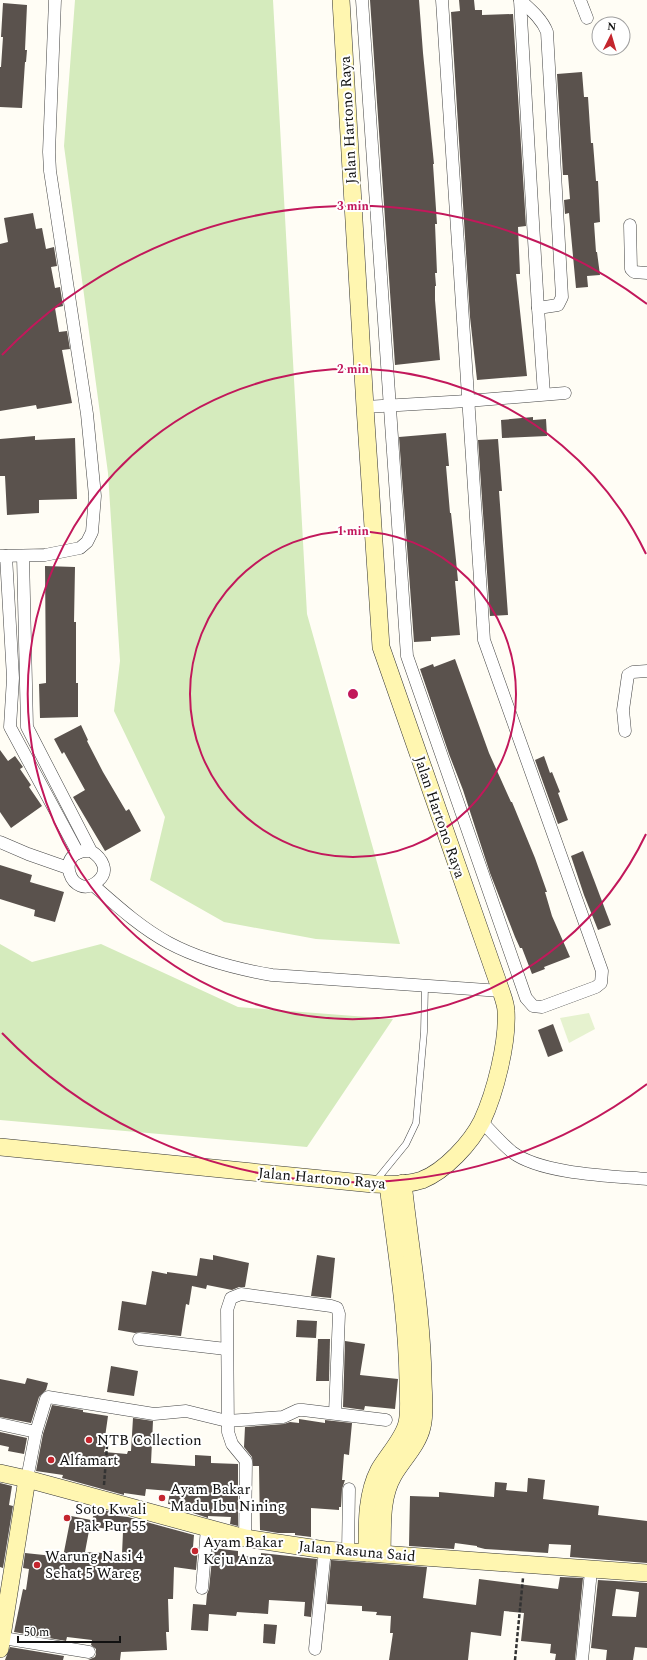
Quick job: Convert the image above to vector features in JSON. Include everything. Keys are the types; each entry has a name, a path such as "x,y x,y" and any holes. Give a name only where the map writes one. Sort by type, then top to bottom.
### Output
{"street":[{"path":"55,0 49,152 50,171 87,414 95,496 92,532 87,542 80,548 45,555 3,556 13,678 5,726 78,853"},
{"name":"Jalan Hartono Raya","path":"0,1147 388,1184 421,1180 442,1168 453,1159 471,1137 481,1121 499,1070 505,1036 506,1011 501,991 381,647 341,0"},
{"path":"362,0 407,656 526,998 533,1006 542,1007 596,987 601,983 602,971 484,640 467,401 442,0"},
{"path":"520,0 544,394"},
{"path":"520,0 539,17 547,32 562,296 558,305 538,308"},
{"path":"580,0 587,18"},
{"path":"630,225 631,269 634,272 647,273"},
{"path":"365,407 565,393"},
{"path":"23,556 26,727 91,851 99,856 103,863 104,872 100,880 93,885 84,886 76,883 70,877 68,868 71,859 78,853 91,851"},
{"path":"625,730 623,710 628,675 633,672 647,671"},
{"path":"5,726 26,727"},
{"path":"0,842 28,854 68,868"},
{"path":"93,885 142,926 168,943 184,951 242,970 272,974 501,991"},
{"path":"481,1121 511,1151 532,1162 574,1172 647,1179"},
{"path":"375,1553 368,1513 373,1484 402,1435 407,1424 408,1412 407,1356 404,1311 388,1184"},
{"path":"245,1538 246,1461 232,1444 228,1432 227,1421 227,1310 229,1303 234,1296 241,1294 337,1308 340,1314 335,1413"},
{"path":"139,1339 226,1349"},
{"path":"89,1652 1,1643 27,1479 36,1432 46,1399 48,1397 154,1414 186,1411 227,1421 284,1417 298,1410 386,1420"},
{"path":"0,1424 36,1432"},
{"name":"Jalan Rasuna Said","path":"0,1473 245,1538 325,1550 647,1574"},
{"path":"348,1552 349,1489"},
{"path":"202,1588 206,1528"},
{"path":"315,1649 325,1550"},
{"path":"582,1660 591,1570"}],"lane":[{"path":"388,1184 416,1123 424,1032 425,985"}],"path":[{"path":"102,1500 108,1433"},
{"path":"515,1660 520,1620 524,1565"}],"green space":[{"path":"75,0 273,0 307,614 400,944 316,939 224,922 150,880 165,817 114,711 120,661 108,473 64,146"},
{"path":"0,944 32,962 101,944 238,1007 393,1019 307,1147 0,1120"},
{"path":"589,1013 595,1029 569,1043 560,1018"}],"building":[{"path":"370,0 419,0 434,164 437,224 435,224 437,273 435,273 435,300 440,360 395,365"},
{"path":"459,0 474,0 475,10 482,10 482,15 513,14 526,226 518,227 520,274 516,274 527,376 477,380 470,317 451,12 460,11"},
{"path":"3,3 27,5 25,50 27,50 22,108 0,107"},
{"path":"582,72 584,97 588,97 591,143 593,143 596,181 598,181 600,222 594,223 596,252 600,275 587,276 588,287 576,288 569,213 565,214 564,200 570,199 568,175 563,175 557,74"},
{"path":"33,213 36,229 42,228 46,249 54,247 57,266 51,267 55,288 60,287 63,306 55,308 59,332 67,331 70,349 62,350 72,403 37,409 36,405 0,411 0,244 8,242 4,218"},
{"path":"533,417 533,420 546,419 547,436 502,438 501,420"},
{"path":"446,433 449,466 446,466 458,581 455,581 460,635 431,637 431,641 414,642 399,437"},
{"path":"35,436 35,440 75,438 77,499 39,500 39,513 7,515 5,476 0,476 0,439"},
{"path":"498,439 502,491 499,491 508,615 490,616 478,440"},
{"path":"45,566 75,567 74,622 76,622 76,683 78,683 78,717 40,718 39,684 46,683"},
{"path":"455,659 489,753 512,802 535,858 547,892 545,892 552,916 570,957 544,967 545,969 532,974 522,948 520,948 515,937 490,873 463,790 420,669 433,664 434,667"},
{"path":"81,725 88,740 87,741 103,772 126,811 129,809 141,831 105,851 73,797 85,790 64,752 62,754 54,739"},
{"path":"0,750 8,761 15,756 23,767 20,769 31,785 29,787 42,806 11,828 0,812"},
{"path":"544,756 550,773 552,772 560,792 558,793 568,820 558,824 535,760"},
{"path":"583,851 611,925 598,930 571,856"},
{"path":"0,865 32,875 30,882 64,892 55,922 34,916 35,910 0,899"},
{"path":"553,1024 563,1051 548,1057 538,1030"},
{"path":"213,1255 249,1263 245,1287 239,1287 232,1290 207,1285 206,1289 192,1286 189,1305 186,1304 181,1336 140,1332 135,1333 118,1330 122,1301 146,1305 152,1271 167,1274 167,1272 197,1276 200,1258 213,1260"},
{"path":"317,1255 335,1258 331,1298 311,1296"},
{"path":"297,1320 317,1321 316,1338 296,1337"},
{"path":"318,1339 330,1339 329,1381 316,1381"},
{"path":"345,1341 365,1344 360,1375 398,1379 395,1409 365,1406 364,1410 343,1407"},
{"path":"111,1366 138,1371 134,1396 107,1392"},
{"path":"27,1378 48,1383 46,1390 39,1397 31,1423 0,1417 0,1379 25,1384"},
{"path":"52,1405 108,1416 104,1452 127,1454 128,1451 131,1451 133,1418 153,1421 151,1463 195,1466 195,1455 211,1456 211,1463 238,1464 238,1526 230,1524 231,1517 208,1516 208,1518 193,1513 193,1506 168,1504 170,1491 146,1489 145,1496 124,1493 124,1495 62,1478 63,1475 36,1471 43,1434"},
{"path":"299,1419 325,1423 325,1420 352,1423 349,1455 344,1454 342,1480 345,1480 342,1489 341,1507 339,1507 339,1510 311,1508 311,1537 295,1535 295,1533 278,1533 260,1530 259,1466 253,1466 252,1457 244,1447 245,1427 284,1424 290,1422 299,1423"},
{"path":"0,1432 27,1438 24,1454 8,1451 9,1447 0,1445"},
{"path":"528,1478 545,1480 543,1499 599,1506 598,1515 647,1521 647,1563 570,1557 571,1545 549,1544 548,1553 485,1549 477,1546 455,1543 454,1549 409,1546 410,1496 439,1497 439,1492 494,1497 495,1482 507,1483 506,1490 527,1492"},
{"path":"0,1483 12,1486 9,1505 13,1506 3,1568 0,1567"},
{"path":"95,1508 120,1514 119,1516 128,1517 194,1535 193,1547 198,1547 196,1570 174,1567 173,1599 168,1599 169,1632 166,1632 167,1650 121,1652 120,1660 88,1660 95,1657 96,1654 96,1649 91,1645 92,1640 67,1637 66,1641 14,1632 23,1589 26,1590 29,1569 23,1568 25,1553 63,1557 71,1516 91,1520 85,1552 122,1554 123,1532 91,1526"},
{"path":"213,1548 238,1551 238,1556 261,1557 261,1553 317,1559 311,1617 304,1616 305,1602 269,1600 268,1614 237,1612 236,1616 209,1614 208,1631 191,1630 193,1604 206,1605"},
{"path":"331,1560 427,1567 423,1598 476,1605 479,1579 558,1589 560,1577 583,1578 575,1660 555,1660 556,1654 550,1653 551,1644 521,1641 524,1613 504,1611 501,1636 471,1632 468,1660 389,1660 393,1633 390,1633 391,1616 376,1615 377,1612 362,1611 362,1606 327,1604"},
{"path":"598,1580 647,1583 647,1648 635,1647 633,1660 606,1660 607,1650 591,1648","holes":["616,1589 639,1592 636,1617 612,1616"]},
{"path":"264,1624 277,1625 275,1644 263,1643"},
{"path":"10,1647 64,1656 63,1660 5,1660"}],"place":[{"name":"NTB Collection","path":"89,1440"},
{"name":"Alfamart","path":"51,1460"},
{"name":"Ayam Bakar Madu Ibu Nining","path":"162,1498"},
{"name":"Soto Kwali Pak Pur 55","path":"67,1518"},
{"name":"Ayam Bakar Keju Anza","path":"195,1551"},
{"name":"Warung Nasi 4 Sehat 5 Wareg","path":"37,1565"}]}
